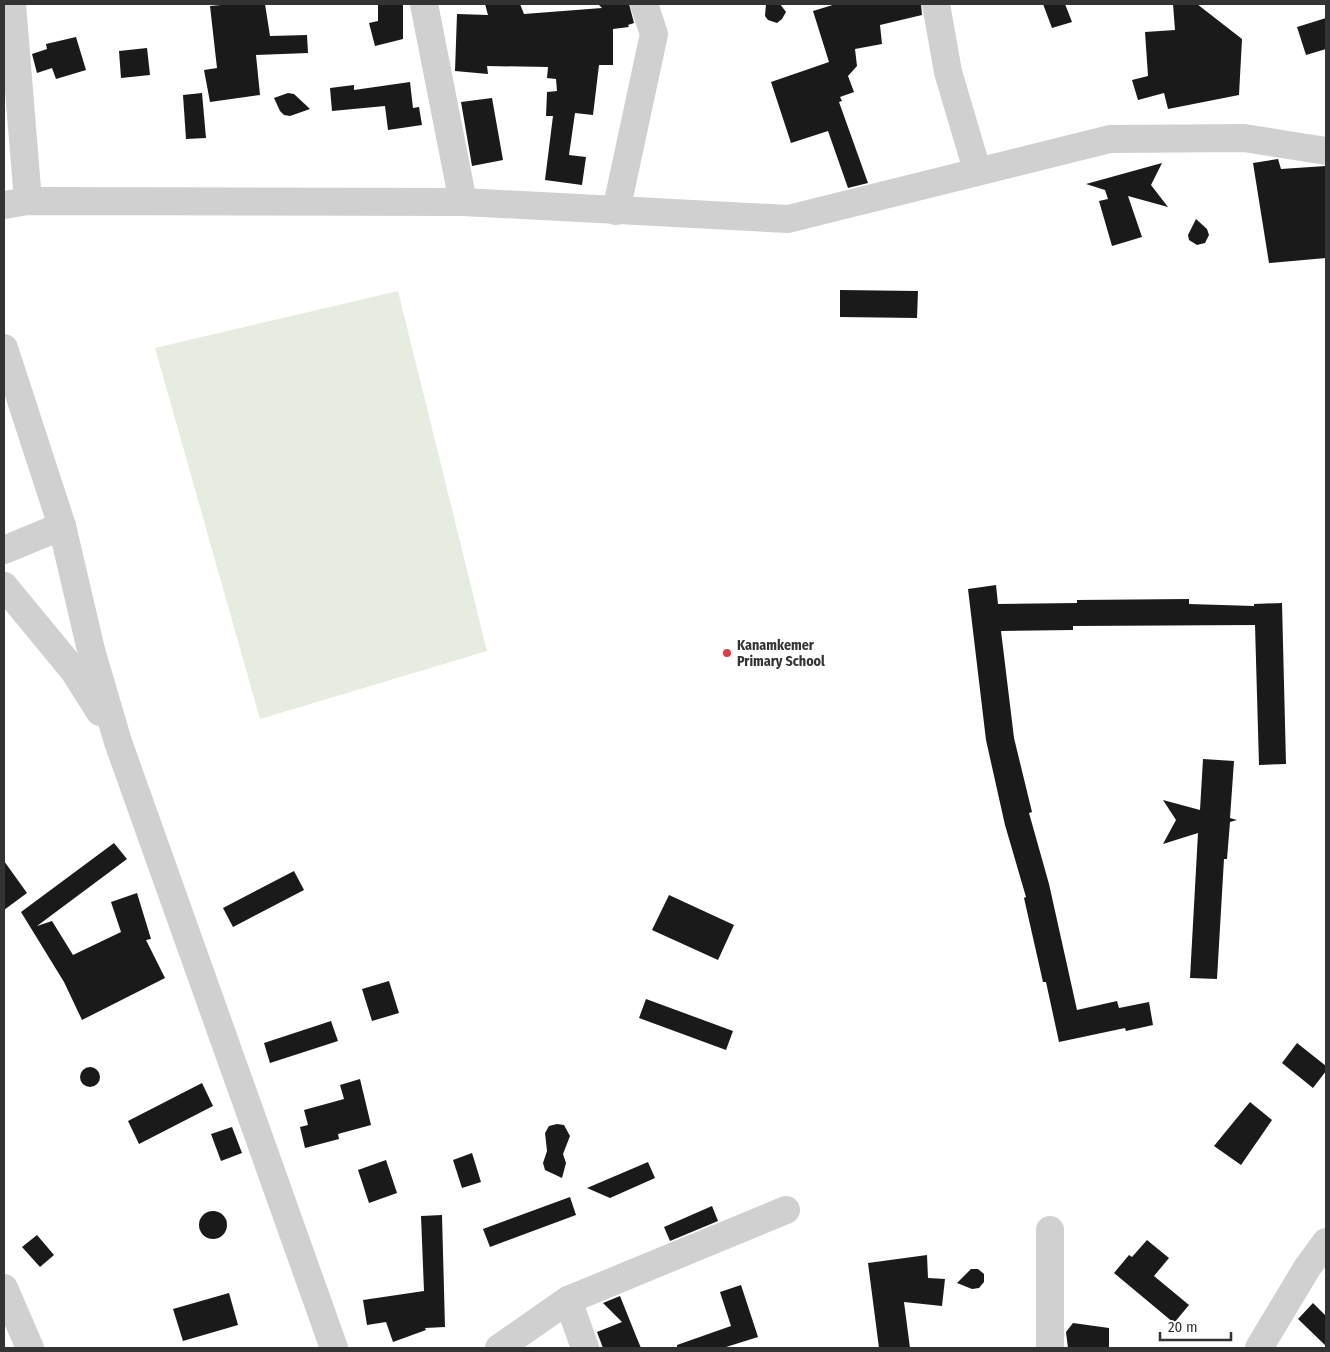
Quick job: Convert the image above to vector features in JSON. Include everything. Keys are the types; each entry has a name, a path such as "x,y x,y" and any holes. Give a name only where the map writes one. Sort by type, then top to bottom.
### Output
{"street":[{"path":"12,4 16,203 463,202 788,219 977,170 1110,139 1244,138 1326,152"},
{"path":"424,4 463,202"},
{"path":"616,211 654,34 644,4"},
{"path":"936,4 948,72 977,170"},
{"path":"4,348 62,526 91,650 118,742 334,1348"},
{"path":"4,550 62,526"},
{"path":"4,586 74,671 118,742"},
{"path":"499,1348 568,1300 786,1210"},
{"path":"1050,1230 1050,1348"},
{"path":"1259,1348 1307,1268 1326,1242"},
{"path":"4,1288 30,1348"},
{"path":"568,1300 585,1348"}],"shaded area":[{"path":"398,291 487,651 260,719 155,348"}],"building":[{"path":"265,4 270,36 307,35 308,53 256,55 260,95 210,102 204,70 217,68 210,6"},
{"path":"378,4 403,4 403,39 375,46 369,23 378,21"},
{"path":"485,4 520,4 524,14 602,8 598,4 629,4 634,23 628,25 629,27 613,29 613,65 599,65 593,115 575,113 569,155 586,157 582,185 545,180 553,116 546,116 547,92 557,91 556,79 547,78 548,67 487,66 488,74 455,71 457,14 488,15"},
{"path":"766,4 780,4 786,12 777,23 768,20 765,16"},
{"path":"836,4 921,4 922,15 880,25 882,44 855,49 857,66 848,76 854,92 840,97 842,101 839,102 868,183 848,188 828,131 791,143 771,82 829,62 813,11"},
{"path":"1043,4 1065,4 1072,22 1052,28"},
{"path":"1173,4 1197,4 1242,39 1239,95 1168,109 1164,93 1138,100 1132,80 1148,76 1145,32 1175,30"},
{"path":"1326,18 1326,49 1306,55 1297,27"},
{"path":"76,37 86,70 56,79 52,68 37,73 32,54 47,49 46,44"},
{"path":"147,48 150,75 121,78 119,51"},
{"path":"410,82 413,108 419,107 422,125 388,130 385,106 332,111 330,88 354,85 354,90"},
{"path":"202,93 206,138 186,139 183,95"},
{"path":"288,93 294,94 310,109 290,116 284,115 274,98"},
{"path":"492,98 503,160 472,166 461,102"},
{"path":"1278,159 1281,169 1326,166 1326,258 1269,263 1253,163"},
{"path":"1162,163 1151,185 1168,207 1128,196 1142,237 1112,246 1099,201 1108,199 1105,190 1086,184"},
{"path":"1196,219 1207,229 1209,235 1205,243 1197,245 1189,240 1188,235"},
{"path":"840,290 918,291 917,318 840,317"},
{"path":"996,585 998,604 1077,603 1077,600 1189,599 1189,604 1254,606 1254,604 1282,603 1286,764 1259,765 1255,625 1073,626 1073,630 1001,631 1014,738 1032,812 1029,813 1049,884 1077,1010 1117,1001 1119,1008 1149,1002 1153,1025 1126,1031 1125,1028 1059,1042 1046,982 1043,982 1024,898 1026,897 1005,825 986,740 968,589"},
{"path":"1203,759 1234,761 1230,818 1237,820 1230,822 1227,859 1224,859 1217,979 1190,978 1198,833 1163,844 1176,820 1163,800 1200,810"},
{"path":"114,843 127,859 37,926 52,921 73,955 121,932 111,902 137,893 151,939 146,940 165,978 82,1020 64,982 21,912"},
{"path":"4,861 27,893 4,910"},
{"path":"294,871 304,890 233,927 223,908"},
{"path":"669,895 734,925 718,960 652,930"},
{"path":"389,981 399,1013 372,1021 362,989"},
{"path":"646,999 733,1031 726,1050 639,1018"},
{"path":"331,1021 338,1041 270,1063 264,1043"},
{"path":"1297,1043 1326,1066 1326,1071 1313,1088 1282,1063"},
{"path":"86,1067 94,1067 100,1073 100,1081 94,1087 86,1087 80,1081 80,1073"},
{"path":"360,1079 371,1125 338,1134 339,1139 305,1148 300,1127 308,1125 304,1110 344,1099 340,1085"},
{"path":"202,1083 213,1106 139,1144 128,1121"},
{"path":"1250,1102 1272,1120 1241,1165 1214,1146"},
{"path":"564,1125 570,1136 563,1154 566,1163 562,1178 545,1170 543,1163 547,1151 545,1133 549,1126"},
{"path":"232,1127 242,1153 221,1161 211,1134"},
{"path":"472,1153 481,1182 462,1188 453,1160"},
{"path":"386,1160 397,1193 369,1203 358,1170"},
{"path":"648,1162 655,1178 610,1198 587,1188"},
{"path":"570,1197 576,1215 490,1247 483,1229"},
{"path":"712,1206 718,1221 670,1241 664,1227"},
{"path":"213,1211 223,1215 227,1225 223,1235 213,1239 203,1235 199,1225 203,1215"},
{"path":"442,1215 445,1327 425,1328 426,1330 393,1342 386,1322 367,1325 363,1300 424,1291 421,1216"},
{"path":"37,1235 54,1255 40,1267 22,1247"},
{"path":"1147,1240 1169,1258 1154,1276 1189,1305 1174,1323 1114,1273 1129,1255 1132,1257"},
{"path":"927,1255 928,1278 945,1279 942,1306 904,1302 910,1348 879,1348 868,1263"},
{"path":"971,1269 978,1269 984,1274 984,1282 979,1288 972,1289 957,1283"},
{"path":"741,1285 758,1337 723,1348 677,1348 677,1345 731,1326 720,1292"},
{"path":"229,1293 238,1325 183,1341 173,1309"},
{"path":"620,1296 641,1348 603,1348 597,1332 622,1322 603,1303"},
{"path":"1313,1303 1326,1316 1326,1346 1298,1319"},
{"path":"1073,1323 1109,1328 1109,1348 1068,1348 1066,1332"}],"place":[{"name":"Kanamkemer Primary School","path":"727,653"}]}
